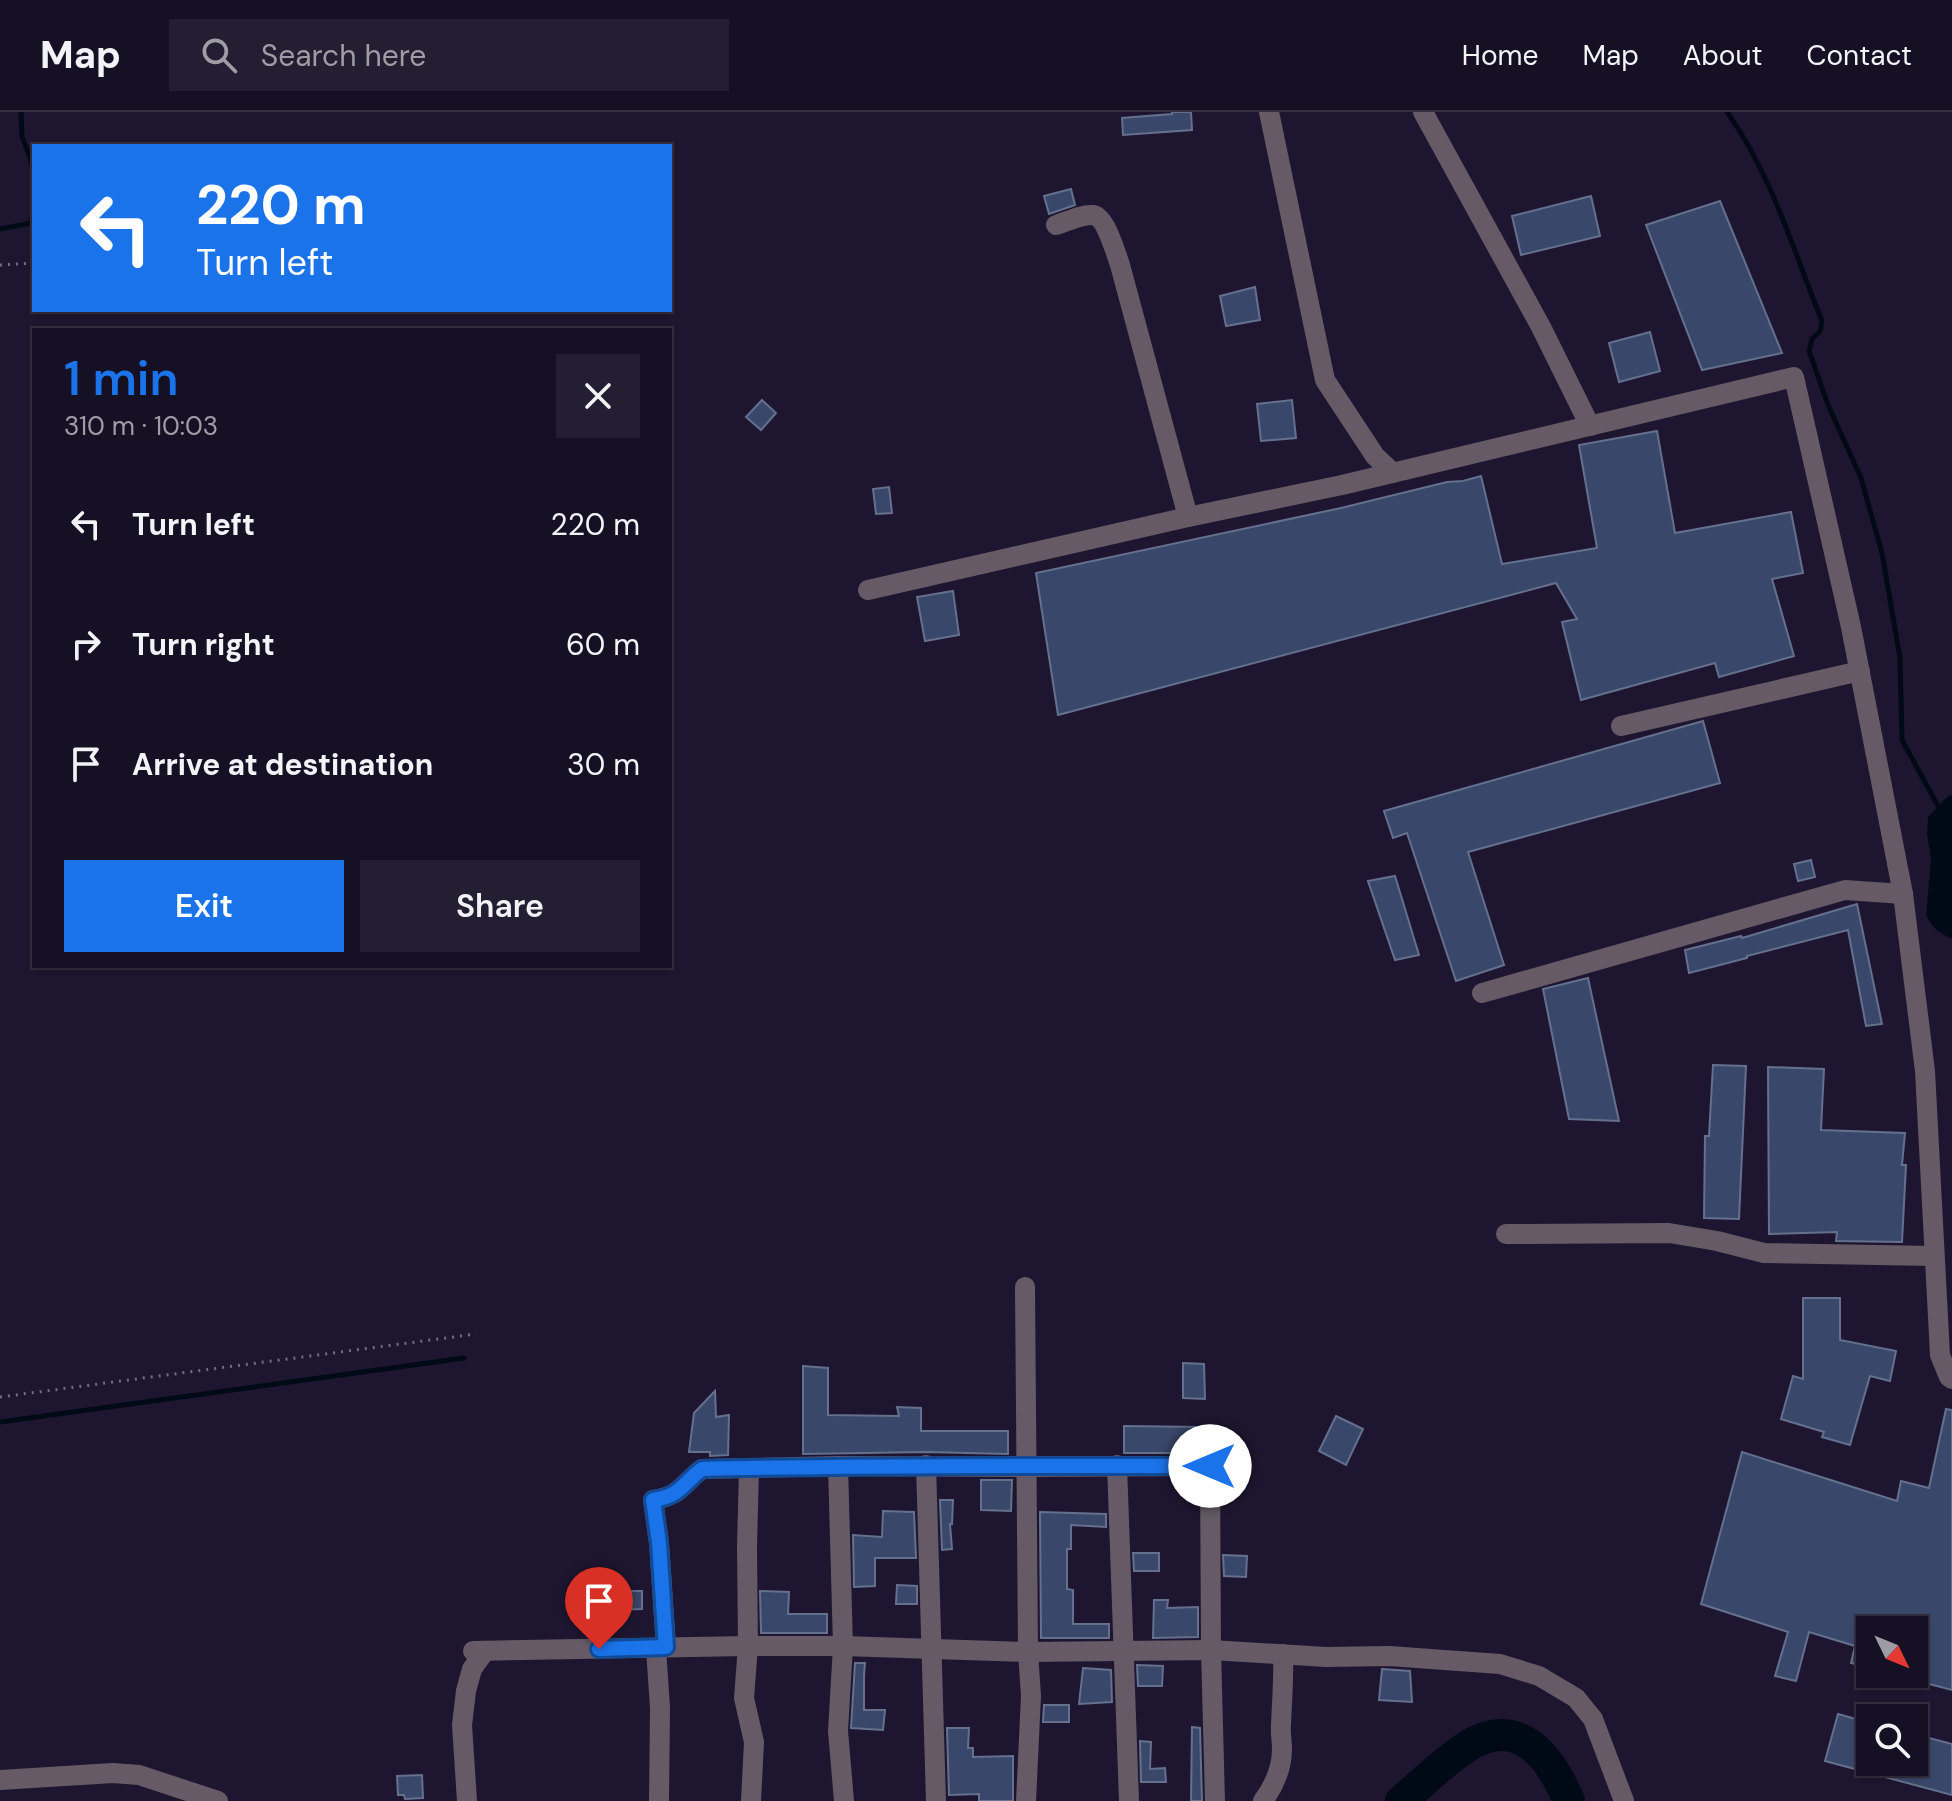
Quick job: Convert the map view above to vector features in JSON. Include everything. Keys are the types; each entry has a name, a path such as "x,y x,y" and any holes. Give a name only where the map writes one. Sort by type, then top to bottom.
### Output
{"street":[{"path":"1269,112 1325,380 1375,456 1393,473"},
{"path":"1423,112 1533,313 1590,426"},
{"path":"1056,225 1091,214 1100,217 1105,225 1120,265 1188,517"},
{"path":"868,590 1393,473 1794,377 1860,671 1903,894 1925,1071 1940,1355 1952,1379"},
{"path":"1621,726 1860,671"},
{"path":"1482,993 1845,890 1903,894"},
{"path":"1506,1234 1669,1233 1764,1253 1934,1256"},
{"path":"1025,1287 1025,1467 1031,1696 1026,1801"},
{"path":"926,1465 936,1801"},
{"path":"1117,1465 1129,1801"},
{"path":"659,1801 659,1543 653,1500 675,1494 702,1469 1117,1465 1210,1466 1215,1801"},
{"path":"838,1466 843,1646 838,1731 844,1801"},
{"path":"749,1468 748,1646 744,1698 754,1742 751,1801"},
{"path":"467,1801 462,1725 464,1702 479,1651 748,1646 1028,1652 1211,1650 1326,1657 1389,1656 1500,1664 1539,1676 1576,1698 1593,1719 1624,1801"},
{"path":"1263,1801 1273,1787 1283,1751 1283,1654"},
{"path":"0,1780 113,1773 139,1775 218,1801"}],"path":[{"path":"0,265 32,263"},
{"path":"0,1397 476,1334"}],"shaded area":[{"path":"1950,795 1952,939 1936,930 1926,915 1931,859 1928,817"}],"building":[{"path":"1191,112 1192,130 1123,135 1122,118"},
{"path":"1071,189 1075,205 1049,214 1044,196"},
{"path":"1591,196 1600,236 1521,255 1512,216"},
{"path":"1720,201 1782,353 1702,370 1646,225"},
{"path":"1255,287 1260,320 1226,326 1220,296"},
{"path":"1650,332 1660,371 1619,382 1609,343"},
{"path":"762,400 776,413 761,430 746,417"},
{"path":"1292,400 1296,438 1261,441 1257,404"},
{"path":"1657,431 1675,533 1791,512 1803,573 1772,579 1794,656 1719,677 1715,663 1581,700 1562,622 1577,619 1556,583 1058,715 1036,573 1481,476 1502,564 1597,548 1579,445"},
{"path":"889,487 892,513 876,514 873,489"},
{"path":"953,591 959,635 925,641 917,597"},
{"path":"1703,721 1720,783 1468,852 1504,965 1456,981 1407,833 1393,838 1384,811"},
{"path":"1811,860 1815,877 1798,881 1794,864"},
{"path":"1395,876 1419,955 1395,960 1368,881"},
{"path":"1857,904 1882,1024 1866,1026 1848,930 1689,973 1685,950 1742,938"},
{"path":"1588,978 1619,1121 1569,1119 1543,989"},
{"path":"1713,1065 1746,1066 1739,1219 1704,1218 1705,1136 1709,1136"},
{"path":"1768,1067 1824,1069 1821,1130 1905,1133 1902,1242 1836,1241 1837,1232 1769,1234"},
{"path":"1803,1298 1840,1298 1840,1340 1896,1351 1890,1381 1870,1376 1850,1445 1822,1437 1824,1432 1781,1419 1793,1376 1803,1379"},
{"path":"1183,1363 1204,1364 1205,1399 1183,1398"},
{"path":"803,1366 828,1368 828,1415 899,1416 897,1407 921,1408 921,1431 1008,1431 1008,1454 803,1454"},
{"path":"715,1391 716,1417 729,1415 728,1455 689,1452 694,1413"},
{"path":"1946,1409 1952,1410 1952,1690 1928,1684 1928,1616 1856,1616 1856,1664 1851,1663 1855,1646 1809,1632 1796,1681 1775,1676 1788,1632 1701,1604 1742,1452 1897,1501 1901,1481 1929,1488"},
{"path":"1336,1416 1363,1429 1346,1465 1319,1451"},
{"path":"1124,1426 1202,1427 1202,1453 1124,1453"},
{"path":"981,1480 1012,1480 1011,1511 981,1510"},
{"path":"940,1500 953,1500 950,1524 952,1549 942,1550"},
{"path":"883,1511 914,1512 916,1558 875,1558 875,1586 854,1587 853,1535 882,1537"},
{"path":"1040,1512 1106,1514 1106,1527 1071,1525 1071,1549 1067,1549 1067,1589 1073,1590 1073,1624 1109,1624 1109,1638 1041,1638"},
{"path":"1133,1553 1159,1553 1159,1571 1134,1571"},
{"path":"1223,1555 1247,1556 1246,1577 1224,1576"},
{"path":"897,1585 917,1586 917,1604 896,1604"},
{"path":"611,1591 642,1591 642,1609 611,1610"},
{"path":"760,1591 789,1592 788,1614 827,1614 827,1633 761,1633"},
{"path":"1154,1600 1168,1600 1167,1608 1198,1607 1198,1637 1153,1638"},
{"path":"855,1663 865,1663 864,1710 885,1710 883,1730 851,1728"},
{"path":"1137,1665 1163,1666 1162,1686 1138,1686"},
{"path":"1083,1668 1111,1670 1112,1702 1079,1704"},
{"path":"1382,1669 1410,1671 1412,1702 1379,1700"},
{"path":"1044,1705 1069,1705 1069,1722 1043,1722"},
{"path":"1838,1714 1856,1719 1856,1769 1825,1761"},
{"path":"1192,1727 1200,1728 1202,1801 1191,1801"},
{"path":"947,1728 969,1728 968,1748 973,1748 973,1757 1013,1756 1013,1801 979,1801 979,1794 949,1795"},
{"path":"1928,1738 1952,1744 1952,1795 1881,1776 1928,1776"},
{"path":"1140,1741 1151,1742 1150,1769 1165,1768 1166,1782 1141,1782"},
{"path":"422,1775 423,1798 405,1799 404,1795 398,1795 397,1776"}],"waterway":[{"path":"21,112 22,136 32,164"},
{"path":"1727,112 1769,187 1822,321 1809,351 1828,405 1861,478 1882,553 1900,658 1902,740 1938,806"},
{"path":"0,229 32,222"},
{"path":"0,1422 464,1358"},
{"path":"1401,1801 1468,1746 1486,1737 1503,1735 1518,1738 1543,1756 1569,1801"}],"route":[{"path":"599,1649 666,1647 653,1500 675,1494 702,1469 926,1465 1210,1466"}]}
